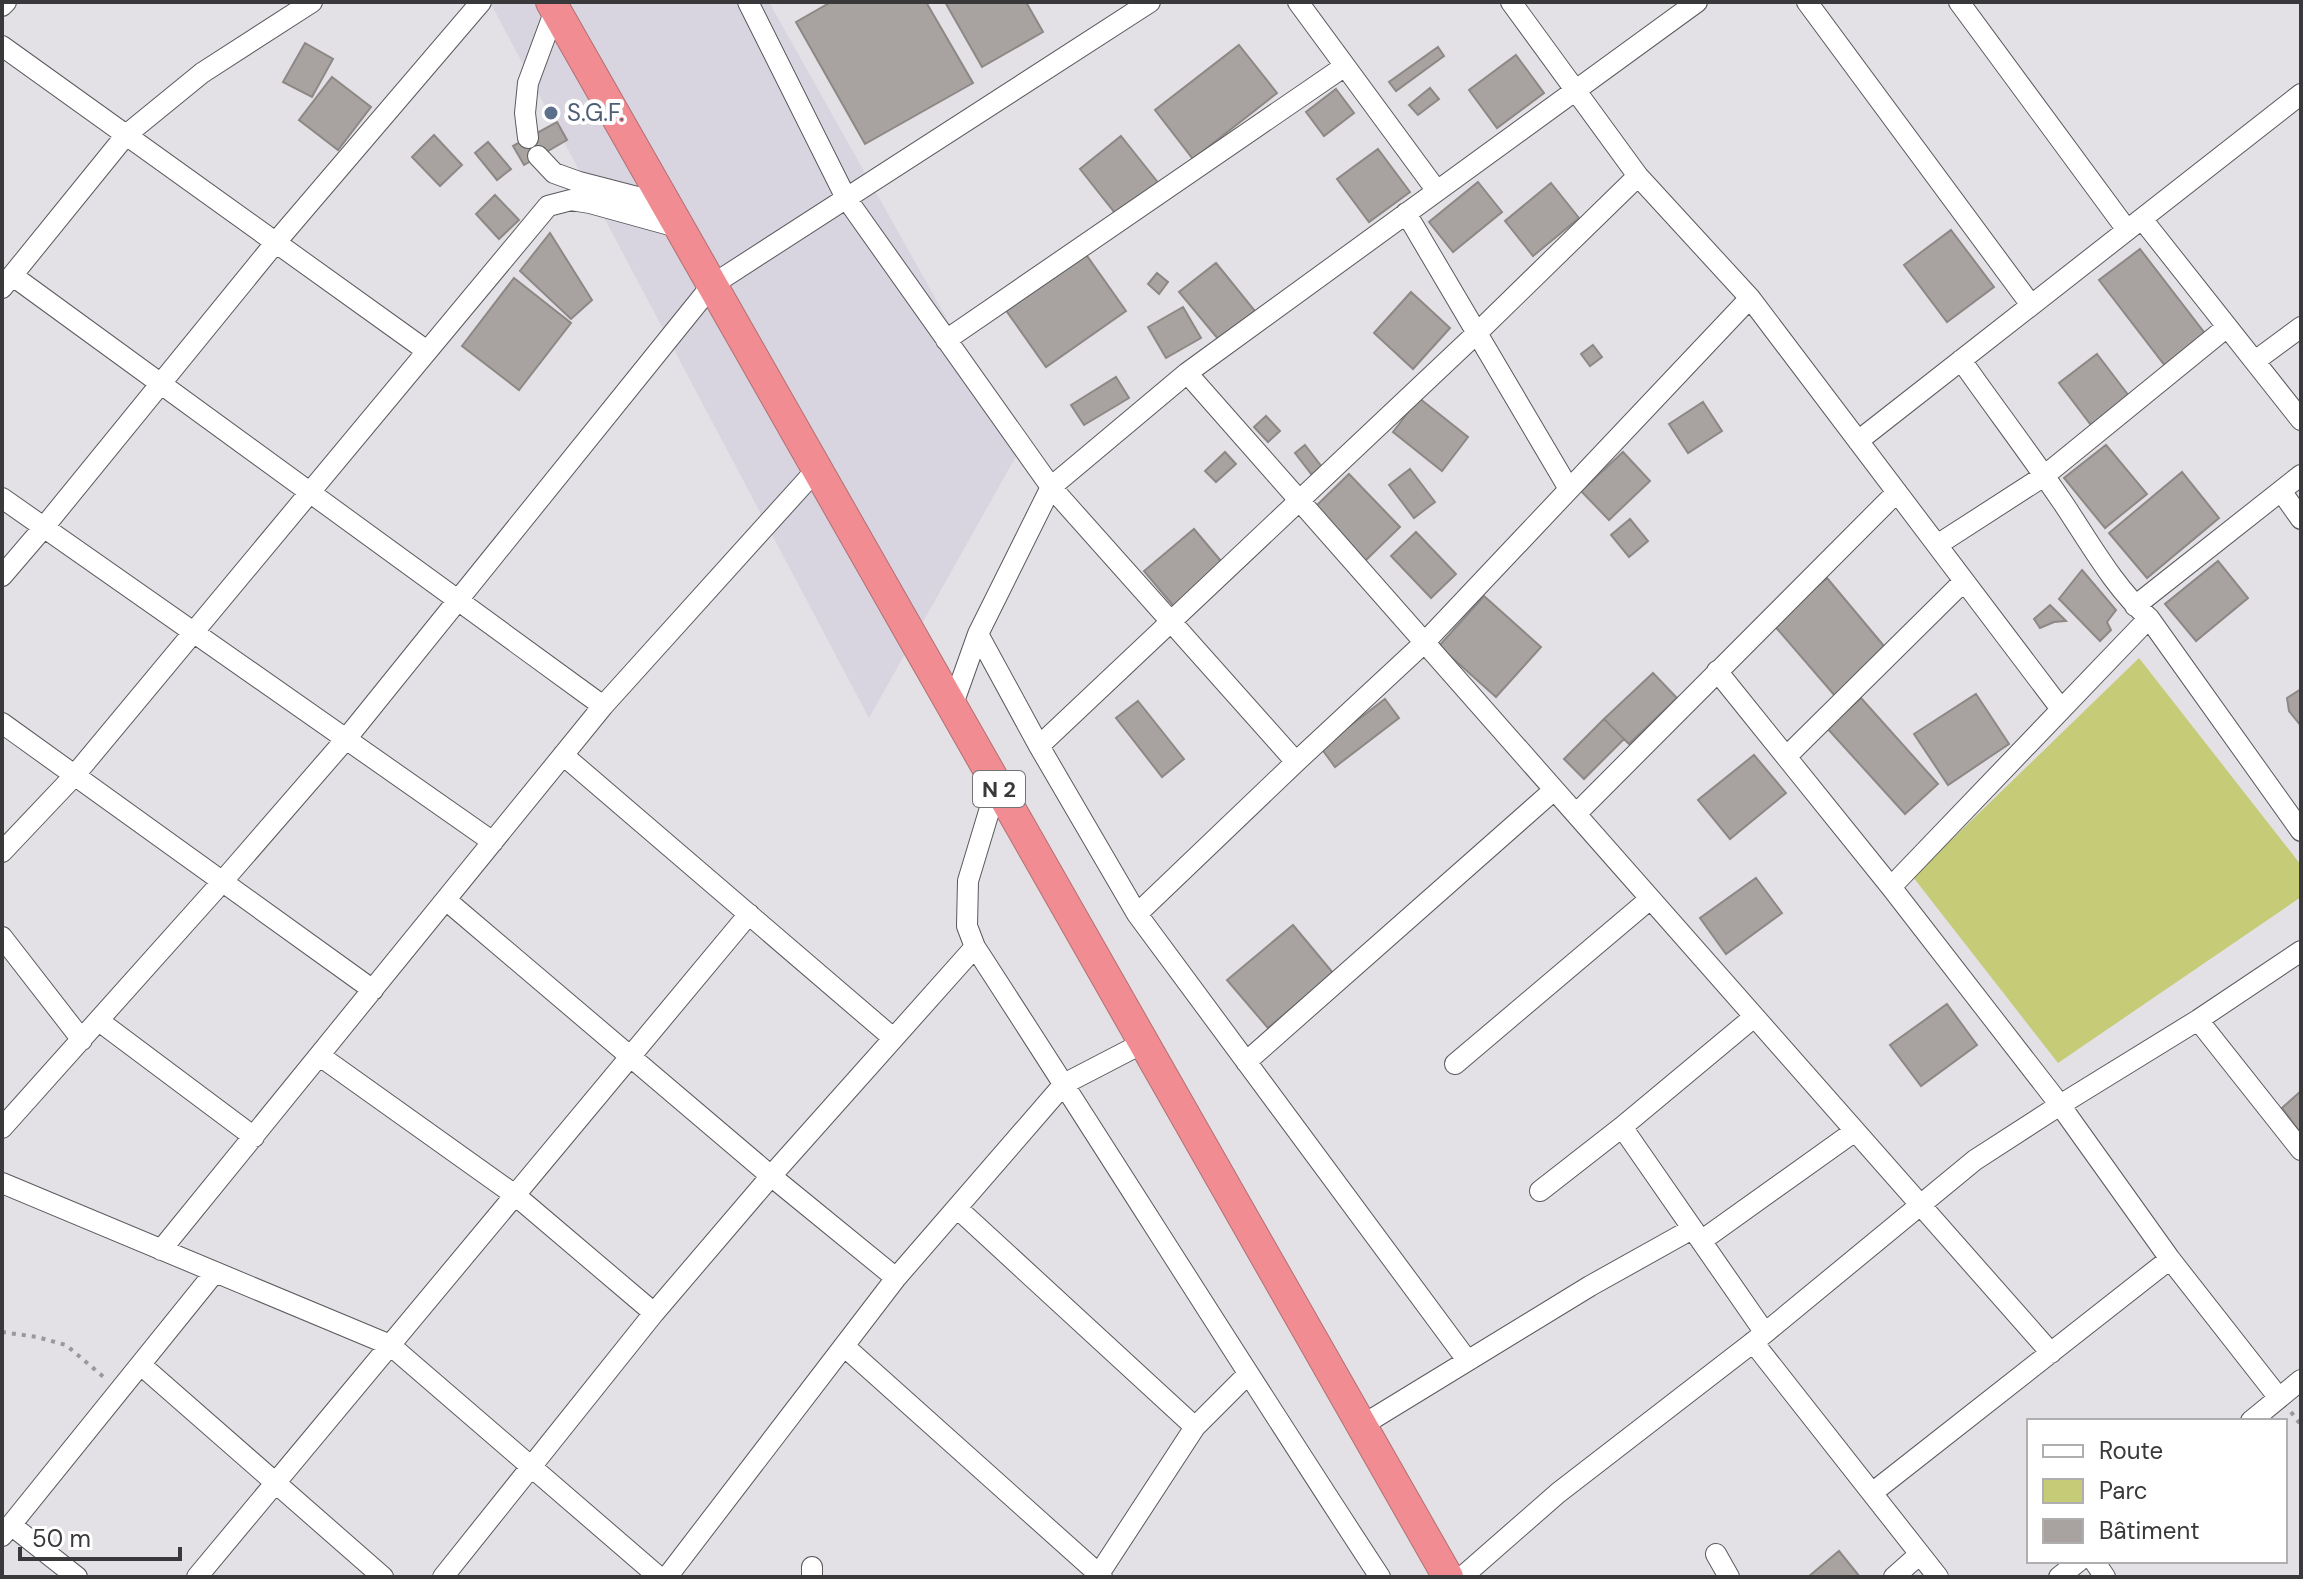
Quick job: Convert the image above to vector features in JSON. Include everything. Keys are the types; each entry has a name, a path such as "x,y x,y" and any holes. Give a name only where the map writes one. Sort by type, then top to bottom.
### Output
{"highway":[{"name":"N 2","path":"553,6 1448,1577"}],"street":[{"path":"312,2 202,73 126,135 6,280 160,383 603,706"},
{"path":"2,576 276,242 481,2"},
{"path":"748,2 846,198 1051,487 1296,762"},
{"path":"2,1128 346,739 712,285 1150,2"},
{"path":"1298,2 1437,191"},
{"path":"1511,2 1638,176 1750,298 2061,709"},
{"path":"952,707 978,634 1051,487 1187,373 1697,2"},
{"path":"1807,2 2031,305"},
{"path":"1959,2 2135,224 2227,327 2301,420"},
{"path":"528,138 525,113 528,83 553,6"},
{"path":"2,46 427,351"},
{"path":"946,340 1345,66"},
{"path":"1858,441 2301,94"},
{"path":"538,156 554,173 671,216"},
{"path":"1039,746 1477,333 1638,176"},
{"path":"2,852 74,776 548,206 571,200 671,216"},
{"path":"1406,213 1569,489"},
{"path":"1137,914 1424,643 1750,298"},
{"path":"1937,545 2044,476 2227,327"},
{"path":"2255,361 2301,327"},
{"path":"1961,360 2301,831"},
{"path":"1187,373 2051,1353"},
{"path":"161,1250 603,706 817,469"},
{"path":"1891,887 2061,709 2142,612 2301,475"},
{"path":"2281,491 2301,519"},
{"path":"1576,814 1897,492"},
{"path":"2,498 493,842"},
{"path":"1787,756 1964,581"},
{"path":"978,634 1137,914 1467,1360"},
{"path":"1717,671 1891,887 2060,1105 2170,1259 2279,1398"},
{"path":"2,723 373,990"},
{"path":"563,755 893,1038"},
{"path":"997,785 968,881 967,926 975,947 1247,1375 1380,1577"},
{"path":"1246,1062 1554,790"},
{"path":"1455,1064 1650,899"},
{"path":"446,900 896,1278"},
{"path":"197,1577 749,914"},
{"path":"2,937 82,1040"},
{"path":"443,1577 654,1313 975,947"},
{"path":"1462,1577 1558,1493 1759,1338 1975,1160 2198,1020 2301,951"},
{"path":"1540,1191 1754,1017"},
{"path":"2198,1020 2301,1150"},
{"path":"99,1021 254,1137"},
{"path":"667,1577 896,1278 1064,1084 1143,1043"},
{"path":"320,1056 515,1195 654,1313"},
{"path":"1622,1127 1697,1235 1759,1338 1872,1493 1938,1577"},
{"path":"1361,1426 1590,1286 1697,1235 1855,1131"},
{"path":"3,1185 390,1345 659,1577"},
{"path":"957,1208 1195,1427"},
{"path":"1872,1493 2170,1259"},
{"path":"77,1577 6,1530 215,1272"},
{"path":"844,1346 1099,1576 1195,1427 1247,1375"},
{"path":"141,1365 383,1577"},
{"path":"2253,1419 2301,1380"},
{"path":"1716,1554 1729,1577"},
{"path":"1894,1577 1920,1554"},
{"path":"2059,1577 2076,1563"}],"path":[{"path":"2,1332 66,1345 120,1391"}],"shaded area":[{"path":"490,2 769,2 1020,449 869,718"}],"green space":[{"path":"2139,658 2301,865 2301,897 2058,1063 1913,877"}],"building":[{"path":"831,2 926,2 973,83 865,144 796,22"},
{"path":"945,2 1026,2 1043,32 982,67"},
{"path":"305,43 333,59 312,97 283,82"},
{"path":"1239,45 1277,93 1193,159 1155,110"},
{"path":"1438,47 1444,56 1396,91 1389,82"},
{"path":"1516,55 1544,93 1497,128 1469,90"},
{"path":"332,77 371,107 338,150 299,120"},
{"path":"1430,88 1439,99 1418,115 1409,105"},
{"path":"1336,89 1354,113 1324,136 1306,112"},
{"path":"557,122 567,140 524,165 513,146"},
{"path":"434,135 462,165 440,186 412,157"},
{"path":"1121,136 1160,185 1119,218 1080,169"},
{"path":"488,142 511,169 497,180 475,153"},
{"path":"1378,149 1410,192 1369,222 1337,179"},
{"path":"1478,182 1502,212 1453,252 1429,222"},
{"path":"1551,183 1579,218 1533,256 1505,221"},
{"path":"495,195 519,220 499,239 476,214"},
{"path":"1951,230 1994,287 1947,322 1904,265"},
{"path":"550,233 592,300 571,319 520,271"},
{"path":"2140,249 2207,336 2166,367 2099,280"},
{"path":"1085,253 1126,311 1046,367 1005,309"},
{"path":"1216,263 1255,311 1219,340 1179,292"},
{"path":"1157,273 1168,282 1159,294 1148,284"},
{"path":"514,278 571,323 519,390 462,346"},
{"path":"1411,292 1450,328 1413,369 1374,333"},
{"path":"1183,307 1201,338 1166,358 1148,327"},
{"path":"1593,345 1602,357 1590,366 1581,354"},
{"path":"2097,354 2129,396 2091,425 2059,383"},
{"path":"1116,377 1129,398 1084,425 1071,405"},
{"path":"1419,398 1468,437 1442,471 1393,432"},
{"path":"1703,402 1722,431 1688,453 1669,424"},
{"path":"1266,416 1280,431 1268,442 1254,427"},
{"path":"1305,445 1322,467 1312,475 1295,453"},
{"path":"2106,445 2147,494 2105,528 2064,478"},
{"path":"1225,452 1236,464 1216,482 1205,471"},
{"path":"1623,452 1650,481 1609,520 1581,491"},
{"path":"1410,469 1435,502 1414,518 1389,485"},
{"path":"2182,472 2219,518 2147,578 2109,533"},
{"path":"1349,474 1400,527 1365,561 1314,508"},
{"path":"1630,519 1648,541 1629,557 1611,535"},
{"path":"1194,529 1226,567 1176,609 1144,571"},
{"path":"1416,532 1456,574 1431,598 1391,556"},
{"path":"2218,561 2248,598 2196,641 2165,604"},
{"path":"2082,570 2116,610 2107,622 2111,630 2100,641 2059,599"},
{"path":"1827,578 1889,652 1836,697 1773,624"},
{"path":"1484,596 1541,647 1496,697 1439,646"},
{"path":"2050,605 2066,621 2040,628 2034,619"},
{"path":"1653,673 1677,698 1629,744 1604,719"},
{"path":"2301,689 2301,726 2289,711 2287,698"},
{"path":"1976,694 2009,744 1948,785 1914,734"},
{"path":"1861,698 1938,784 1905,814 1827,728"},
{"path":"1385,699 1399,718 1335,767 1321,748"},
{"path":"1138,701 1184,759 1162,777 1116,718"},
{"path":"1604,719 1624,739 1584,779 1564,759"},
{"path":"1754,755 1786,793 1730,839 1698,800"},
{"path":"1756,878 1782,913 1726,954 1700,918"},
{"path":"1293,925 1333,973 1268,1028 1227,980"},
{"path":"1947,1004 1977,1045 1921,1086 1890,1045"},
{"path":"2301,1091 2301,1134 2282,1108"},
{"path":"1839,1551 1860,1577 1808,1577"}],"place":[{"name":"S.G.F.","path":"551,113"}]}
